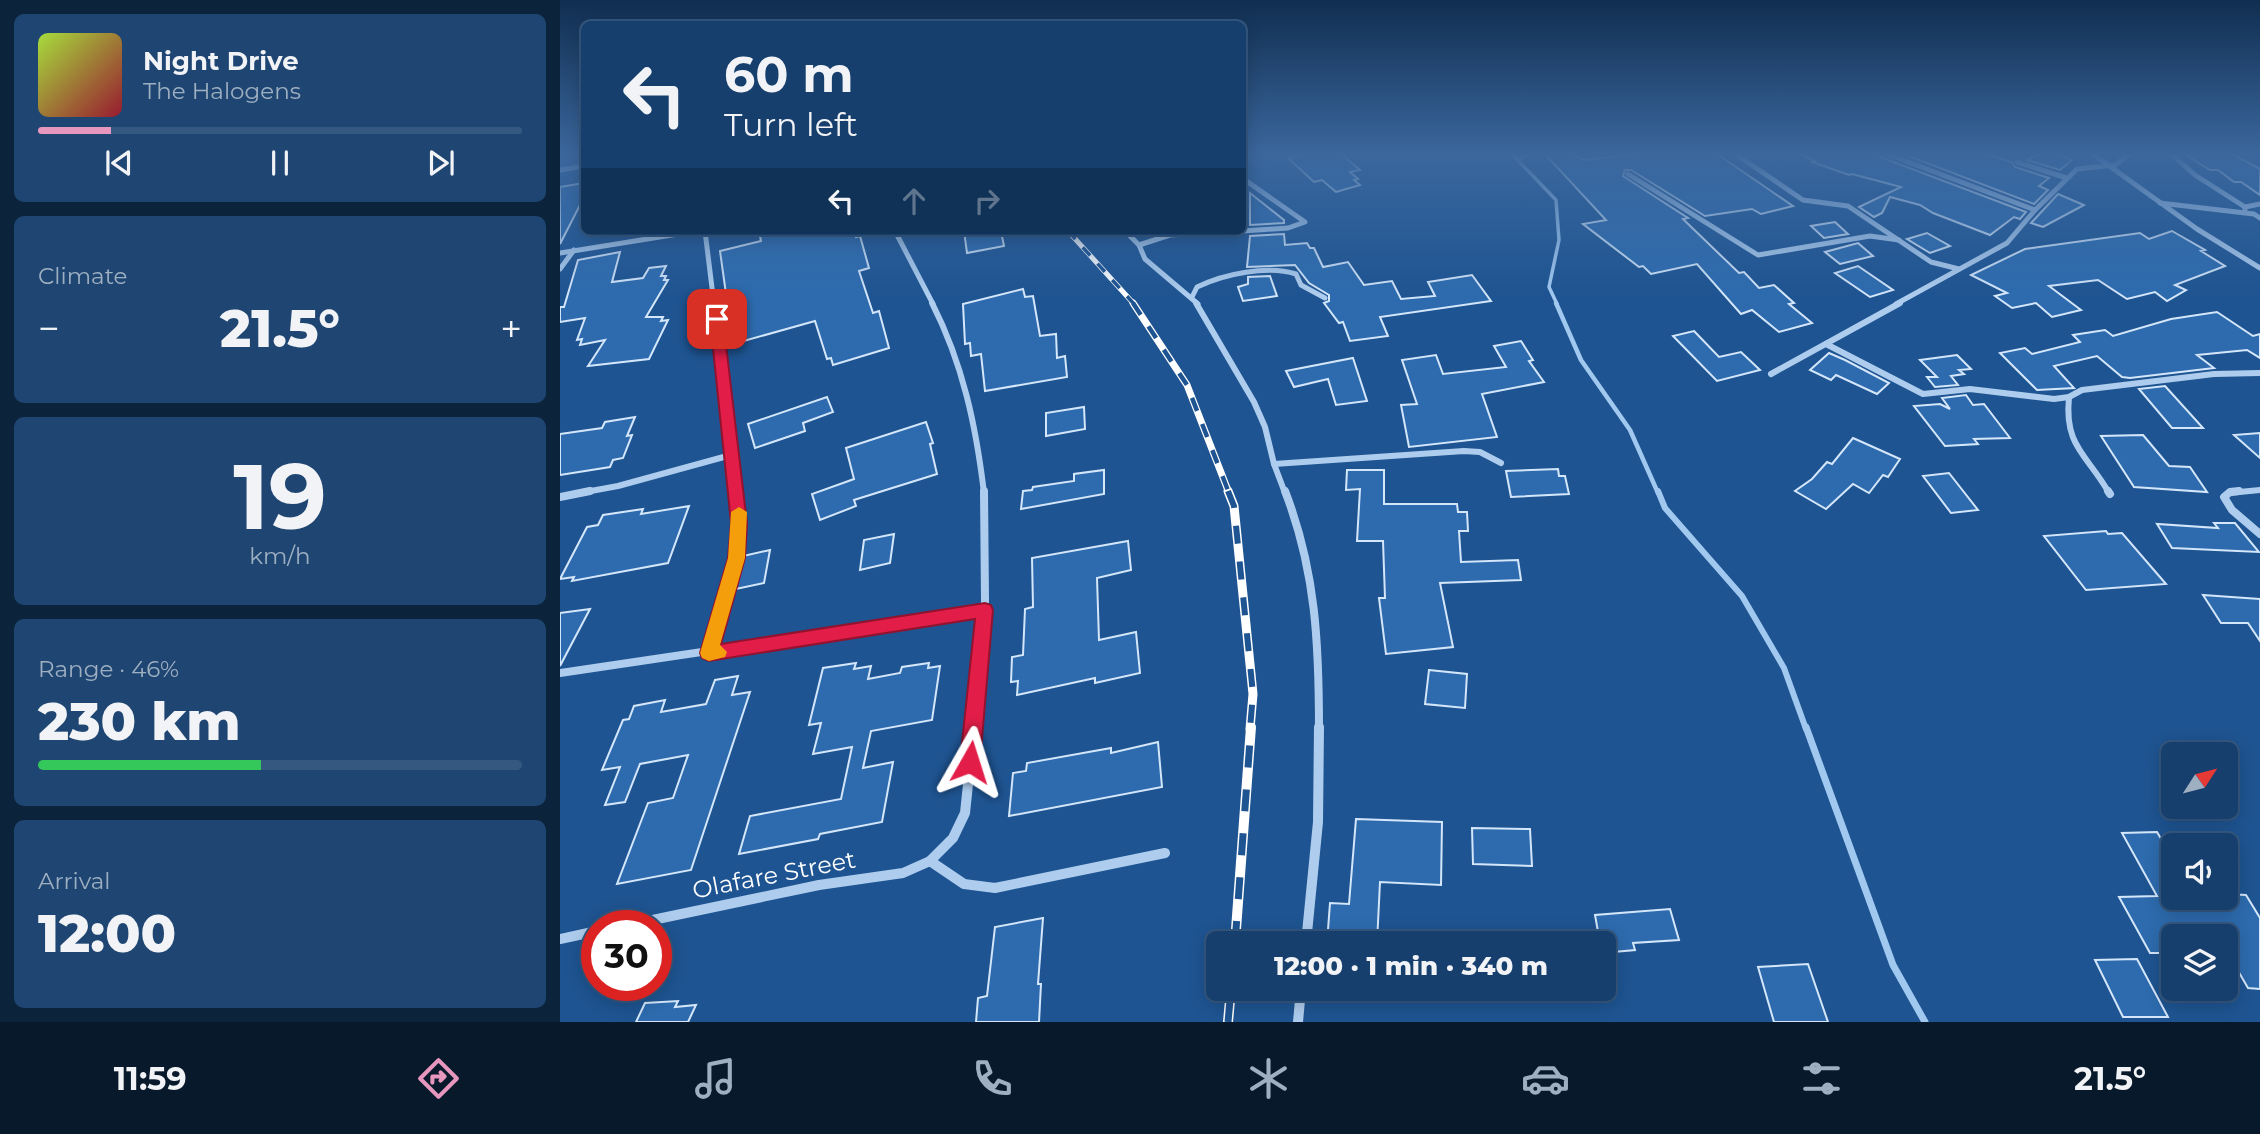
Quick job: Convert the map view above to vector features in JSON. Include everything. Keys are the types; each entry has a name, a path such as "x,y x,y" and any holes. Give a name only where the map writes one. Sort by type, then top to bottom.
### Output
{"street":[{"path":"1246,231 1288,229 1305,222 1273,200"},
{"path":"1669,200 1758,256 1870,236 1899,240"},
{"path":"1801,200 1848,206 1931,262 1960,269"},
{"path":"2008,200 2035,210"},
{"path":"1771,374 2007,243 2045,200"},
{"path":"2155,200 2260,268"},
{"path":"2235,200 2245,206 2260,204"},
{"path":"2159,203 2253,214"},
{"path":"2245,206 2243,209 2260,218"},
{"path":"560,253 671,235"},
{"path":"705,235 738,498 736,558 709,653"},
{"path":"897,235 942,323 967,390 984,479 985,610 965,813 953,838 930,861 964,884 995,888 1165,853"},
{"path":"1129,235 1139,245 1145,259 1192,297 1254,402 1296,520 1312,581 1318,686 1318,822 1307,931"},
{"path":"1139,245 1170,235"},
{"path":"560,269 574,250"},
{"path":"1192,297 1195,289 1202,285 1284,270 1296,274 1301,285 1325,298"},
{"path":"1826,344 1923,394 1970,389 2039,398 2069,397 2082,390 2214,374 2260,373"},
{"path":"2069,397 2066,422 2074,444 2110,494"},
{"path":"1274,464 1464,451 1480,452 1501,463"},
{"path":"560,497 618,486 731,455"},
{"path":"2260,490 2230,492 2224,498 2232,510 2260,534"},
{"path":"560,673 985,610"},
{"name":"Olafare Street","path":"672,916 819,885 903,873 930,861"},
{"path":"560,939 581,934"},
{"path":"1298,1022 1300,1001"}],"building":[{"path":"560,200 581,200 580,205 560,244"},
{"path":"1250,200 1258,200 1284,220 1284,223 1250,225"},
{"path":"1587,200 1660,200 1688,218 1683,219 1739,273 1744,272 1759,288 1774,285 1794,303 1789,304 1812,323 1779,332 1752,310 1741,314 1697,264 1651,274 1583,224 1606,220"},
{"path":"1679,200 1784,200 1793,206 1761,214 1752,209 1705,216"},
{"path":"1874,200 1889,200 1882,213 1874,217 1859,207"},
{"path":"1900,200 1993,200 2026,212 2020,219 2014,217 1990,235 1933,213 1920,205"},
{"path":"2023,200 2038,200 2034,204"},
{"path":"2053,200 2071,200 2084,205 2043,227 2031,223"},
{"path":"1835,222 1848,234 1824,238 1811,226"},
{"path":"2172,231 2205,250 2201,251 2225,266 2175,285 2186,290 2167,301 2155,292 2127,299 2098,280 2049,286 2081,310 2052,317 2036,303 2012,308 1995,296 2007,293 1971,275 2025,249 2140,233 2149,239"},
{"path":"1927,233 1950,246 1930,253 1907,239"},
{"path":"1284,234 1285,245 1307,243 1310,248 1314,248 1323,267 1348,262 1364,285 1392,281 1401,299 1435,296 1428,282 1472,275 1491,301 1380,317 1388,336 1350,341 1343,322 1339,323 1324,303 1329,301 1329,295 1309,283 1295,265 1247,267 1250,236"},
{"path":"760,235 860,236 869,268 859,271 873,313 879,311 889,348 833,365 831,358 827,359 815,321 733,344 720,251 761,241"},
{"path":"965,235 1002,235 1004,246 967,253"},
{"path":"1858,243 1873,256 1840,264 1825,252"},
{"path":"620,252 612,282 643,278 649,268 666,266 661,276 666,276 664,280 668,280 646,317 663,317 661,321 668,320 649,359 588,366 605,340 580,345 582,339 577,340 585,318 560,322 560,307 564,307 578,260"},
{"path":"1858,266 1893,290 1870,297 1835,273"},
{"path":"1270,276 1277,296 1243,301 1238,287 1248,284 1248,277"},
{"path":"1023,289 1025,297 1033,296 1040,336 1056,334 1057,358 1065,356 1067,377 985,391 981,354 971,356 970,343 965,344 963,304"},
{"path":"2217,312 2253,336 2260,334 2260,358 2247,350 2197,355 2214,368 2130,378 2122,377 2097,356 2054,366 2074,388 2037,390 2000,353 2025,348 2032,354 2080,342 2073,335 2105,330 2113,336 2171,319"},
{"path":"1694,331 1719,357 1741,352 1760,370 1717,381 1673,336"},
{"path":"1521,341 1533,360 1529,361 1544,382 1482,394 1497,437 1409,447 1401,405 1417,404 1402,360 1436,355 1443,374 1506,367 1494,346"},
{"path":"1829,353 1889,383 1877,394 1836,375 1831,380 1810,370"},
{"path":"1957,355 1971,369 1959,370 1964,374 1951,376 1958,385 1935,387 1927,377 1937,377 1920,360"},
{"path":"1353,358 1367,401 1336,405 1328,379 1294,387 1286,371"},
{"path":"2165,386 2203,428 2172,428 2139,389"},
{"path":"1966,395 1973,405 1984,404 2010,438 1974,439 1978,444 1945,446 1914,406 1940,404 1950,409 1942,398"},
{"path":"827,397 833,412 803,423 805,431 755,448 748,424"},
{"path":"1084,407 1085,429 1046,436 1046,413"},
{"path":"635,417 627,436 632,435 623,458 613,460 610,467 560,475 560,434 602,428 605,422"},
{"path":"926,422 933,443 930,444 937,474 854,500 856,506 820,520 812,494 854,479 846,448"},
{"path":"2260,433 2260,458 2234,435"},
{"path":"2143,435 2169,466 2190,467 2207,492 2134,487 2101,436"},
{"path":"1853,438 1900,459 1888,477 1883,475 1869,493 1853,484 1826,509 1795,491 1812,479 1827,462 1832,464"},
{"path":"1558,469 1559,476 1565,476 1569,494 1511,497 1506,471"},
{"path":"1104,470 1104,494 1021,509 1023,491 1074,481 1074,474"},
{"path":"1347,470 1384,470 1384,504 1457,504 1458,512 1467,512 1468,531 1459,531 1461,562 1518,560 1521,580 1440,583 1453,647 1386,654 1379,598 1385,598 1383,541 1357,541 1360,489 1346,490"},
{"path":"1949,473 1978,510 1951,513 1923,476"},
{"path":"689,506 668,563 572,581 574,577 560,579 587,527 598,525 603,515 643,509 641,514"},
{"path":"2214,523 2235,523 2259,552 2172,548 2157,524 2218,528"},
{"path":"2106,531 2108,534 2122,533 2166,584 2086,590 2044,536"},
{"path":"894,534 890,563 860,570 864,540"},
{"path":"1128,541 1131,570 1097,578 1099,640 1136,632 1140,673 1095,683 1095,678 1017,695 1018,681 1011,682 1012,657 1023,655 1025,609 1033,607 1032,558"},
{"path":"770,550 764,583 736,589 743,556"},
{"path":"2203,595 2260,599 2260,641 2248,623 2221,623"},
{"path":"590,609 560,666 560,613"},
{"path":"856,663 854,669 871,666 868,679 900,673 902,667 929,663 928,668 940,666 932,720 871,731 863,768 893,762 882,822 820,834 818,839 739,854 750,816 841,799 852,747 813,754 821,723 809,725 823,668"},
{"path":"1429,670 1467,674 1465,708 1425,704"},
{"path":"738,676 732,695 750,692 691,870 617,884 648,803 673,798 688,755 640,764 625,802 605,805 620,767 602,770 623,720 629,719 634,706 665,700 661,712 706,704 715,680"},
{"path":"1158,742 1162,787 1009,816 1013,773 1026,771 1027,763 1111,748 1111,753"},
{"path":"1356,819 1442,822 1441,885 1380,882 1378,931 1328,931 1330,903 1349,904"},
{"path":"1472,828 1530,829 1532,866 1473,864"},
{"path":"2157,832 2161,839 2161,910 2238,910 2238,895 2246,895 2260,918 2260,989 2248,988 2238,971 2238,924 2161,924 2161,953 2150,953 2119,897 2157,896 2122,833"},
{"path":"1670,909 1679,940 1633,943 1635,950 1616,952 1616,931 1598,931 1595,915"},
{"path":"1043,918 1038,984 1041,984 1039,1022 976,1022 978,998 987,996 995,927"},
{"path":"2137,959 2168,1017 2123,1017 2095,960"},
{"path":"1808,964 1828,1022 1774,1022 1758,967"},
{"path":"678,1001 675,1007 696,1005 688,1022 636,1022 645,1003"}],"waterway":[{"path":"1556,200 1559,240 1549,287 1557,304"},
{"path":"1556,303 1581,360 1630,430 1658,493"},
{"path":"1658,491 1665,508 1742,596 1784,668 1806,729"},
{"path":"1806,727 1893,965 1925,1022"}],"railway":[{"path":"1072,235 1134,304"},
{"path":"1133,303 1187,385 1229,493"},
{"path":"1228,491 1234,506 1253,694 1250,729"},
{"path":"1236,931 1251,727"},
{"path":"1228,1022 1230,1001"}],"slow traffic":[{"path":"718,652 709,653 736,558 739,512"}],"route":[{"path":"717,319 739,523 736,558 709,653 985,610 970,762"}]}
